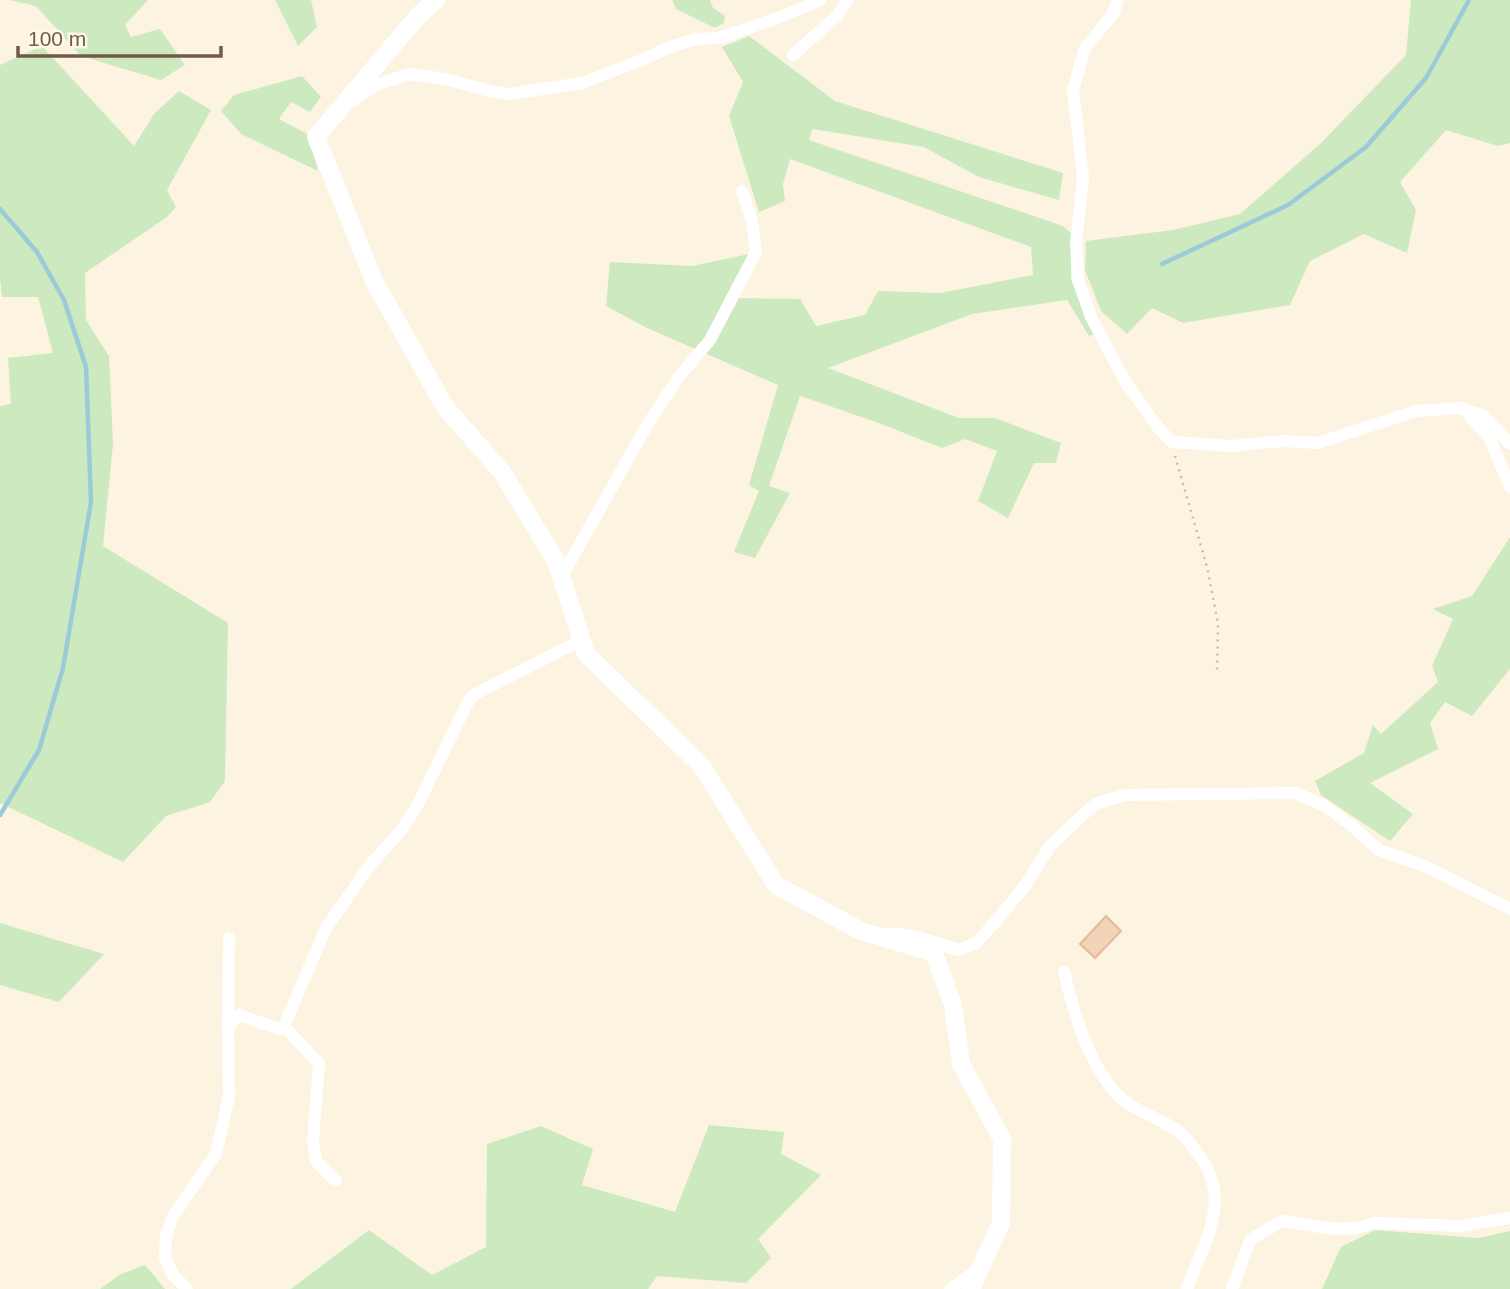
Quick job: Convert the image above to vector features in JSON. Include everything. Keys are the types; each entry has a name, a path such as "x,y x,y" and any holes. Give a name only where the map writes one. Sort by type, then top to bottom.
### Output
{"street":[{"path":"436,0 417,17 316,137 374,281 445,407 502,472 558,563 586,654 701,765 775,886 861,931 934,953 953,1005 961,1064 1002,1139 1001,1223 971,1289"},
{"path":"339,110 376,85 409,74 446,79 510,94 582,83 670,47 696,39 719,38 820,0"},
{"path":"793,55 838,15 847,0"},
{"path":"1118,0 1113,14 1085,48 1073,90 1083,177 1076,243 1078,281 1091,317 1126,383 1160,430 1172,442 1231,446 1283,441 1318,443 1416,411 1463,408 1485,416 1510,444"},
{"path":"562,576 646,427 678,378 710,341 756,252 752,221 742,191"},
{"path":"1463,408 1490,439 1510,487"},
{"path":"228,1027 239,1015 279,1030 284,1026 326,928 370,865 400,832 416,808 469,700 477,693 582,640"},
{"path":"873,934 896,932 959,950 976,943 1024,887 1050,846 1097,803 1125,795 1296,793 1325,806 1353,826 1379,850 1427,867 1510,909"},
{"path":"187,1289 173,1275 165,1258 166,1236 173,1216 216,1154 229,1096 229,938"},
{"path":"1064,972 1092,1058 1114,1092 1181,1134 1203,1160 1212,1178 1212,1229 1187,1289"},
{"path":"284,1026 318,1064 313,1141 316,1161 336,1181"},
{"path":"1232,1289 1250,1240 1282,1221 1334,1229 1356,1228 1376,1223 1460,1226 1510,1219"},
{"path":"950,1289 981,1268"}],"path":[{"path":"1172,442 1191,517 1208,567 1218,624 1217,671"}],"green space":[{"path":"9,0 148,0 125,25 131,37 160,29 185,65 161,80 81,56 36,6"},
{"path":"275,0 311,0 317,27 298,46"},
{"path":"672,0 710,0 713,8 725,16 724,23 715,28 676,9"},
{"path":"1411,0 1510,0 1510,143 1498,146 1446,130 1400,182 1416,210 1407,253 1364,234 1310,261 1290,305 1183,323 1152,308 1127,334 1101,311 1085,270 1086,241 1173,230 1240,214 1321,143 1406,55"},
{"path":"749,36 835,101 1063,173 1059,200 979,177 924,147 812,129 809,140 1063,226 1071,233 1071,279 1095,334 1089,336 1067,300 972,314 828,368 959,418 995,418 1061,443 1056,463 1034,463 1008,518 978,501 997,451 965,439 942,448 800,396 769,486 790,493 755,558 734,552 759,491 749,485 778,385 647,328 606,306 610,262 692,266 749,254 727,298 800,299 816,326 865,315 878,291 940,293 1033,275 1031,247 790,159 783,184 785,201 759,212 729,116 743,82 722,47"},
{"path":"42,46 134,146 154,114 179,91 211,110 167,190 176,207 167,217 85,273 86,320 109,356 113,444 103,546 228,623 225,781 210,802 166,816 123,862 0,803 0,406 11,404 8,358 53,353 38,297 2,297 0,65"},
{"path":"302,76 321,97 310,112 291,102 279,119 309,135 318,171 241,134 221,111 234,95"},
{"path":"1510,537 1510,669 1472,716 1445,702 1430,723 1438,749 1370,783 1413,814 1390,841 1321,795 1315,781 1364,753 1373,725 1381,734 1438,682 1432,666 1453,619 1433,609 1472,596"},
{"path":"0,923 104,954 59,1002 0,985"},
{"path":"709,1125 784,1132 781,1154 821,1175 758,1239 771,1258 746,1283 657,1276 648,1289 291,1289 369,1230 432,1275 486,1247 487,1144 541,1126 593,1149 582,1185 675,1212"},
{"path":"1375,1230 1479,1238 1510,1231 1510,1289 1322,1289 1341,1247"},
{"path":"145,1265 165,1289 100,1289 121,1274"}],"building":[{"path":"1106,916 1121,931 1095,958 1080,944"}],"waterway":[{"path":"1162,264 1288,205 1366,147 1426,78 1469,0"},
{"path":"0,209 37,252 64,300 86,367 91,502 63,668 39,750 0,815"}]}
